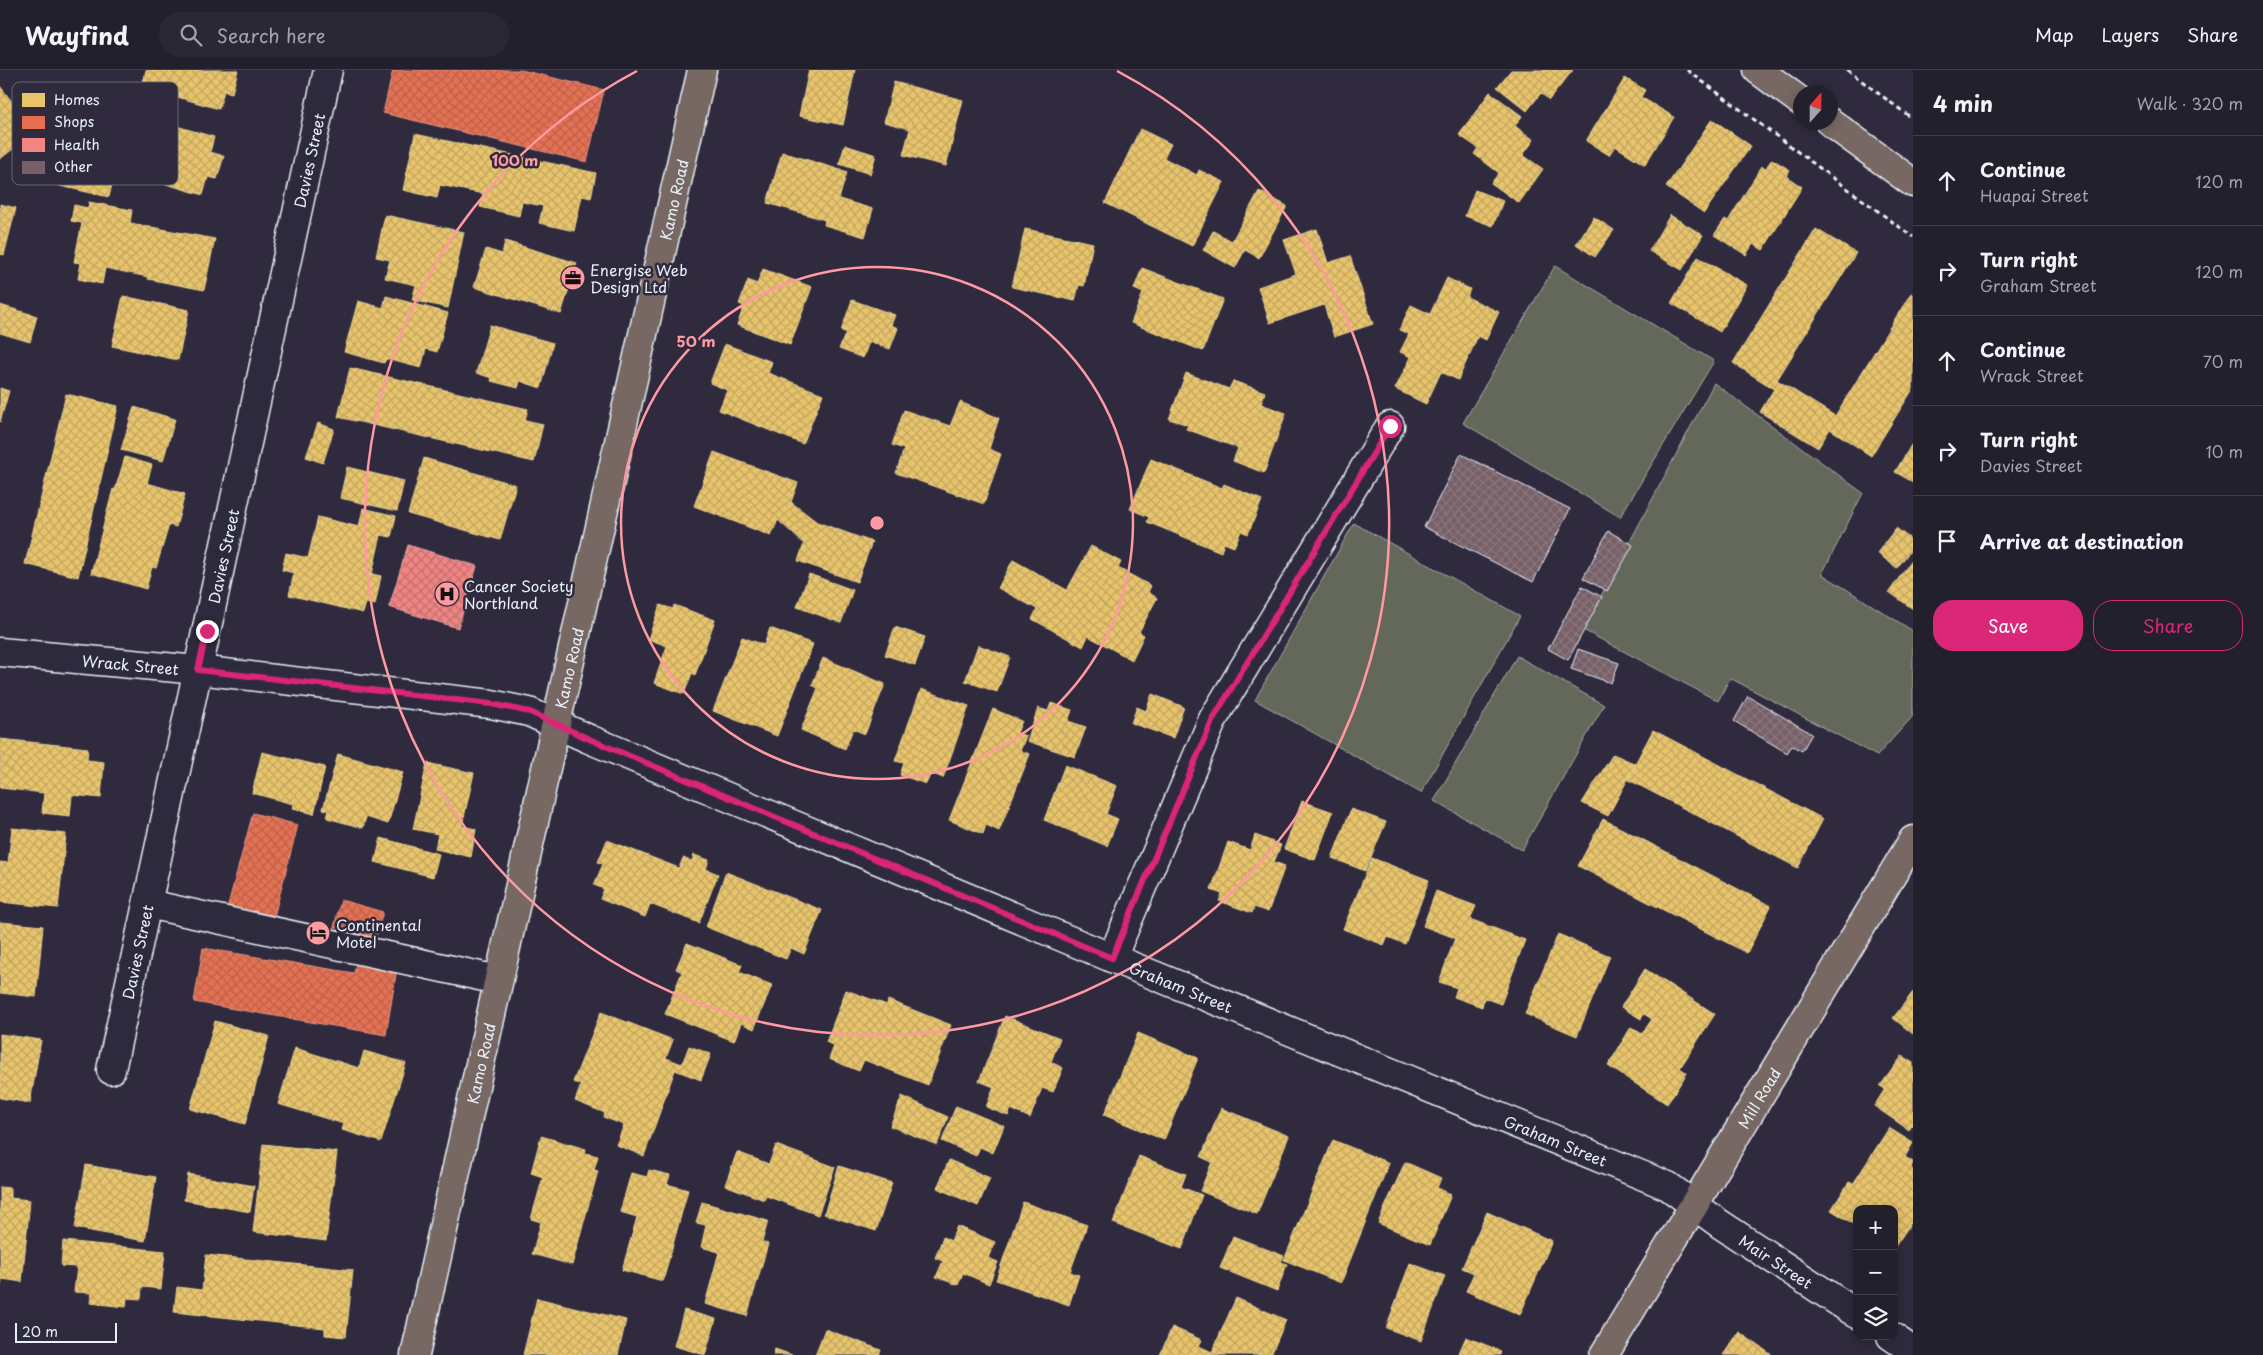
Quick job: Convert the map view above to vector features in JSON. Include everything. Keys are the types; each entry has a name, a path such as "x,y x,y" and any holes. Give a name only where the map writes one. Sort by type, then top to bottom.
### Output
{"main road":[{"name":"Kamo Road","path":"415,1355 702,70"},
{"path":"1758,70 1793,96"},
{"path":"1838,128 1913,183"},
{"name":"Mill Road","path":"1604,1355 1696,1205 1913,840"}],"street":[{"name":"Davies Street","path":"111,1070 328,70"},
{"path":"1112,958 1213,719 1390,426"},
{"name":"Wrack Street","path":"0,652 198,670 491,704 530,712 555,723"},
{"name":"Graham Street","path":"555,723 1112,958 1668,1186 1696,1205"},
{"path":"148,904 498,980"},
{"name":"Mair Street","path":"1696,1205 1720,1224 1853,1311"},
{"path":"1897,1340 1913,1351"}],"path":[{"path":"1687,70 1913,238"},
{"path":"1847,70 1913,119"}],"green space":[{"path":"1555,266 1714,361 1620,517 1463,423"},
{"path":"1714,383 1863,493 1822,574 1913,631 1913,716 1877,756 1730,678 1718,701 1583,630"},
{"path":"1354,523 1520,616 1421,793 1255,700"},
{"path":"1517,656 1604,705 1522,850 1434,801"}],"building: Homes":[{"path":"146,70 238,70 232,93 224,91 219,109 178,97 178,82 143,82"},
{"path":"809,70 855,70 843,125 799,116"},
{"path":"1511,70 1573,70 1549,100 1541,93 1527,111 1497,87"},
{"path":"1625,78 1645,90 1641,97 1674,117 1645,165 1615,146 1609,155 1586,141"},
{"path":"894,82 963,100 946,166 903,155 910,129 884,122"},
{"path":"0,86 12,102 12,150 0,159"},
{"path":"1490,92 1522,116 1515,126 1534,140 1523,155 1543,169 1519,203 1491,183 1499,173 1474,154 1478,148 1459,135"},
{"path":"1712,119 1751,146 1704,213 1666,187"},
{"path":"178,126 214,137 210,152 224,156 217,179 208,177 203,195 169,185 178,185"},
{"path":"1140,129 1171,144 1164,158 1197,175 1199,170 1224,182 1192,246 1105,203"},
{"path":"415,134 596,173 591,198 582,196 574,231 539,223 543,206 522,202 519,216 480,207 483,194 440,185 437,198 403,190"},
{"path":"845,145 876,155 870,174 839,164"},
{"path":"782,152 847,172 839,199 873,209 865,237 824,225 825,220 767,203"},
{"path":"1772,159 1790,170 1786,176 1802,187 1763,250 1753,244 1746,255 1714,235 1725,219 1728,221 1762,166 1765,169"},
{"path":"60,185 112,185 109,197"},
{"path":"1475,190 1503,201 1493,226 1465,216"},
{"path":"1259,191 1287,206 1259,258 1245,250 1235,268 1203,250 1213,231 1232,241"},
{"path":"89,202 132,210 130,223 215,239 204,290 105,268 102,284 78,279 81,263 74,262 82,223 71,221 74,205 88,208"},
{"path":"0,204 16,208 4,255 0,254"},
{"path":"385,215 464,232 448,308 412,300 416,285 385,278 390,260 376,257"},
{"path":"1670,215 1703,235 1682,270 1649,251"},
{"path":"1594,217 1614,230 1595,257 1576,244"},
{"path":"1025,229 1093,243 1084,286 1079,285 1075,301 1012,287"},
{"path":"1317,229 1328,263 1350,256 1373,324 1334,337 1324,305 1270,323 1258,287 1296,274 1284,240"},
{"path":"1816,229 1856,253 1777,380 1835,416 1911,293 1913,294 1913,389 1871,456 1830,429 1818,448 1760,412 1774,389 1733,363"},
{"path":"505,241 577,263 561,314 474,287 486,249 502,254"},
{"path":"1698,257 1747,285 1720,332 1671,303"},
{"path":"1142,268 1223,299 1203,351 1131,323 1143,293 1134,289"},
{"path":"763,269 812,287 790,345 737,325 744,306 739,304 748,280 757,284"},
{"path":"1447,278 1470,289 1467,297 1499,312 1486,340 1478,336 1458,380 1441,372 1426,404 1395,389 1411,357 1400,352 1409,334 1399,330 1411,305 1430,314"},
{"path":"123,296 189,310 178,360 112,346"},
{"path":"386,296 448,313 437,352 426,349 421,368 386,359 384,363 344,352 358,301 383,308"},
{"path":"852,300 895,315 891,325 898,328 890,349 869,342 863,358 839,349 846,332 841,331"},
{"path":"0,305 37,316 30,342 0,333"},
{"path":"490,325 553,343 541,388 520,381 518,388 491,381 492,378 476,373"},
{"path":"725,344 772,362 768,373 823,394 803,444 719,410 727,390 710,383"},
{"path":"350,368 528,409 525,420 543,424 534,462 338,417"},
{"path":"1186,373 1229,389 1233,381 1265,392 1261,404 1286,413 1264,473 1233,461 1238,448 1186,429 1188,425 1169,419"},
{"path":"0,388 9,391 0,422"},
{"path":"66,394 118,406 78,577 25,564"},
{"path":"960,402 999,418 989,449 1001,454 984,504 896,473 904,449 892,445 904,410 950,426"},
{"path":"134,407 175,419 163,461 121,450"},
{"path":"318,423 334,429 323,463 306,457"},
{"path":"1913,442 1913,482 1895,472"},
{"path":"714,452 798,483 791,502 817,522 872,542 857,582 798,561 804,544 778,520 771,536 694,506"},
{"path":"125,457 152,465 147,483 185,494 176,527 169,525 156,568 152,567 146,589 91,573 113,489 115,490"},
{"path":"424,458 516,485 500,540 408,514"},
{"path":"1151,459 1222,488 1224,484 1262,500 1248,534 1241,531 1234,547 1224,543 1221,552 1147,522 1149,517 1130,509"},
{"path":"347,467 404,481 397,511 340,498"},
{"path":"363,508 396,516 391,537 381,535 372,574 381,576 375,605 366,603 363,613 289,595 294,573 282,570 286,553 308,558 318,517 359,527"},
{"path":"1896,528 1913,541 1913,547 1897,568 1877,553"},
{"path":"1091,546 1121,562 1118,568 1151,586 1148,592 1157,598 1139,632 1144,635 1132,660 1088,636 1083,647 1032,619 1037,609 998,588 1013,560 1067,590"},
{"path":"1913,558 1913,609 1889,592"},
{"path":"809,574 853,590 841,623 797,607"},
{"path":"660,605 673,609 674,605 715,620 695,675 692,673 684,694 654,683 667,646 648,639"},
{"path":"895,627 925,637 915,665 885,655"},
{"path":"770,628 813,644 777,736 713,711 742,637 764,645"},
{"path":"978,645 1010,657 997,692 965,681"},
{"path":"823,658 885,684 865,734 853,729 845,749 801,730 818,688 812,685"},
{"path":"921,689 969,706 943,778 931,773 926,784 900,775 904,763 895,761"},
{"path":"1152,694 1184,707 1173,738 1131,723 1137,707 1146,711"},
{"path":"1051,703 1072,710 1068,721 1086,727 1075,757 1027,741 1038,708 1048,711"},
{"path":"993,709 1022,721 1017,733 1026,736 1020,751 1030,754 999,831 986,825 983,834 949,820"},
{"path":"1653,730 1823,819 1798,868 1627,779"},
{"path":"0,739 88,748 87,760 104,762 101,798 72,795 70,816 42,813 44,793 0,788"},
{"path":"262,752 325,767 314,814 292,808 293,804 252,793"},
{"path":"338,754 403,772 388,824 366,817 363,828 327,818 329,810 323,809"},
{"path":"1613,754 1636,764 1608,816 1582,803"},
{"path":"427,763 474,773 462,826 476,829 471,857 435,849 438,834 413,829"},
{"path":"1065,765 1117,786 1106,814 1118,819 1107,846 1044,820"},
{"path":"1302,801 1333,812 1315,860 1284,849"},
{"path":"1351,809 1386,822 1365,871 1332,858"},
{"path":"1603,819 1771,906 1747,953 1578,866"},
{"path":"12,828 66,834 58,908 0,902 0,862 8,863"},
{"path":"1255,835 1281,845 1274,862 1285,866 1268,912 1254,907 1252,913 1219,901 1222,894 1211,890 1228,842 1250,850"},
{"path":"381,838 439,854 433,877 375,862"},
{"path":"607,840 679,868 683,858 692,861 694,855 709,860 706,869 718,874 699,923 650,904 645,917 600,899 604,889 594,885 603,864 598,862"},
{"path":"1372,858 1429,880 1405,944 1388,937 1384,945 1343,929"},
{"path":"726,872 822,910 804,954 791,948 786,959 706,927"},
{"path":"1436,891 1476,906 1470,919 1525,940 1501,1004 1484,998 1482,1007 1454,997 1457,988 1439,982 1455,938 1423,926"},
{"path":"0,922 43,926 36,997 0,993"},
{"path":"1558,934 1610,956 1577,1036 1525,1014"},
{"path":"687,943 742,965 739,972 772,985 754,1029 741,1023 734,1041 665,1014 682,972 676,969"},
{"path":"1645,969 1715,1014 1680,1068 1687,1073 1667,1104 1608,1066 1631,1027 1642,1034 1652,1019 1644,1014 1641,1019 1621,1007"},
{"path":"846,990 887,1005 888,1000 951,1025 928,1085 864,1060 859,1071 829,1059 834,1046 826,1042"},
{"path":"1913,992 1913,1034 1893,1018"},
{"path":"601,1012 673,1040 666,1058 682,1064 689,1046 711,1054 701,1080 675,1070 644,1156 616,1145 624,1125 603,1117 605,1113 575,1101 581,1085 573,1082"},
{"path":"1005,1016 1060,1038 1051,1062 1063,1068 1053,1092 1042,1088 1030,1118 1011,1109 1008,1116 986,1107 994,1087 979,1081"},
{"path":"215,1021 269,1036 245,1124 190,1109"},
{"path":"1138,1033 1198,1058 1164,1140 1104,1115"},
{"path":"0,1034 41,1040 30,1103 0,1098"},
{"path":"295,1048 359,1068 364,1051 406,1063 381,1142 342,1130 344,1124 278,1104"},
{"path":"1902,1056 1913,1063 1913,1124 1909,1130 1874,1106 1885,1089 1880,1086"},
{"path":"902,1096 948,1117 937,1145 890,1126"},
{"path":"956,1106 1004,1126 993,1153 980,1147 976,1156 942,1141"},
{"path":"1221,1108 1289,1136 1257,1214 1200,1191 1212,1162 1201,1157"},
{"path":"1889,1128 1913,1143 1905,1157 1913,1162 1911,1168 1913,1170 1913,1220 1898,1242 1898,1205 1853,1205 1853,1224 1831,1210 1849,1182 1853,1184"},
{"path":"541,1136 586,1149 585,1153 598,1156 594,1170 598,1171 572,1265 532,1254 541,1222 531,1219 543,1177 531,1173"},
{"path":"1333,1140 1389,1163 1341,1283 1284,1260"},
{"path":"263,1144 337,1152 326,1241 253,1232"},
{"path":"776,1145 835,1167 818,1215 766,1196 764,1200 725,1185 737,1152 769,1164"},
{"path":"1139,1156 1186,1174 1181,1187 1202,1195 1182,1249 1113,1223"},
{"path":"949,1160 990,1178 978,1206 937,1188"},
{"path":"1405,1162 1441,1178 1437,1188 1451,1195 1430,1245 1378,1223"},
{"path":"86,1165 156,1177 145,1241 75,1228"},
{"path":"839,1166 892,1183 876,1231 824,1214"},
{"path":"649,1170 670,1175 667,1184 688,1190 663,1281 622,1270 637,1217 620,1212 631,1173 647,1177"},
{"path":"188,1174 254,1186 250,1212 184,1200"},
{"path":"0,1187 10,1188 10,1198 30,1200 22,1282 2,1279 0,1291"},
{"path":"702,1202 768,1221 762,1242 768,1244 747,1316 705,1304 719,1252 701,1247 706,1225 696,1223"},
{"path":"1023,1202 1087,1225 1070,1272 1079,1275 1069,1305 996,1280"},
{"path":"1487,1212 1552,1241 1520,1315 1466,1291 1474,1273 1462,1268"},
{"path":"957,1226 995,1242 988,1258 998,1262 989,1284 963,1273 958,1285 936,1277 943,1261 935,1258 943,1237 951,1241"},
{"path":"1233,1236 1284,1256 1281,1262 1287,1264 1277,1291 1220,1268"},
{"path":"63,1241 165,1251 161,1289 142,1287 141,1299 127,1298 126,1307 90,1303 91,1293 74,1292 77,1267 61,1266"},
{"path":"206,1255 353,1270 346,1337 325,1335 325,1328 174,1312 177,1287 202,1290"},
{"path":"1410,1263 1445,1276 1421,1341 1386,1328"},
{"path":"537,1298 626,1320 618,1355 523,1355"},
{"path":"1236,1298 1286,1320 1271,1355 1160,1355 1172,1327 1202,1340 1199,1346 1212,1352"},
{"path":"684,1310 716,1319 705,1355 674,1346"},
{"path":"825,1329 881,1350 879,1355 815,1355"},
{"path":"1739,1332 1772,1355 1723,1355"},
{"path":"1466,1337 1501,1351 1500,1355 1458,1355"},
{"path":"775,1349 792,1355 773,1355"}],"building: Shops":[{"path":"393,70 521,70 604,90 587,162 383,113"},
{"path":"253,813 298,825 272,924 226,912"},
{"path":"341,900 383,912 375,939 334,927"},
{"path":"203,948 354,973 358,955 398,962 386,1035 194,1002"}],"building: Health":[{"path":"408,545 477,566 458,628 389,607"}],"building: Other":[{"path":"1461,454 1570,509 1533,582 1424,527"},
{"path":"1608,531 1633,545 1607,591 1583,578"},
{"path":"1582,586 1602,597 1568,660 1548,649"},
{"path":"1578,649 1619,663 1611,683 1571,669"},
{"path":"1748,696 1812,734 1802,751 1792,746 1787,753 1734,721"}],"place":[{"name":"Energise Web Design Ltd","path":"573,278"},
{"name":"Cancer Society Northland","path":"447,594"},
{"name":"Continental Motel","path":"318,933"}],"route":[{"path":"207,631 198,670 491,704 530,712 589,739 1112,958 1213,719 1390,426"}]}
